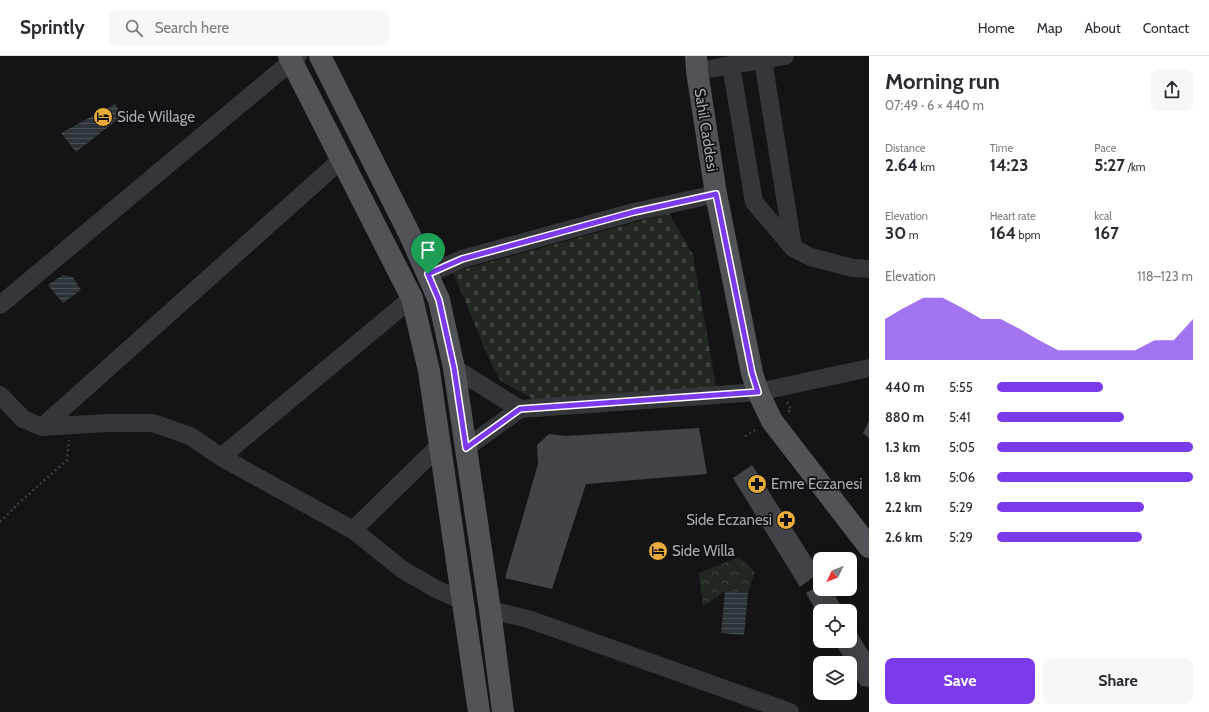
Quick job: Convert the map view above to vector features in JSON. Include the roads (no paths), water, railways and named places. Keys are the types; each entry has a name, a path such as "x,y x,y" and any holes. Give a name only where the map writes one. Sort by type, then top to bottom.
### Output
{"main road":[{"path":"320,56 409,233 439,300 454,368 490,610 503,712"},
{"path":"293,58 412,298 429,371 479,712"},
{"name":"Sahil Caddesi","path":"696,63 716,194 752,373 758,392 772,421 869,547"},
{"path":"463,601 490,610"}],"street":[{"path":"696,63 731,65 785,56"},
{"path":"0,305 293,58"},
{"path":"763,60 793,248"},
{"path":"731,65 754,202 793,248 811,257 853,268 869,269"},
{"path":"42,428 342,159"},
{"path":"428,274 462,259 634,212 716,194"},
{"path":"221,458 412,298"},
{"path":"454,368 520,409"},
{"path":"466,448 520,409 758,392 869,368"},
{"path":"0,395 23,419 42,428 106,423 153,423 190,436 221,458 353,530 403,570 436,589 463,601"},
{"path":"353,530 440,445"},
{"path":"490,610 528,619 790,712"}],"place":[{"name":"Side Willage","path":"103,117"},
{"name":"Emre Eczanesi","path":"757,484"},
{"name":"Side Eczanesi","path":"786,520"},
{"name":"Side Willa","path":"658,551"}]}
